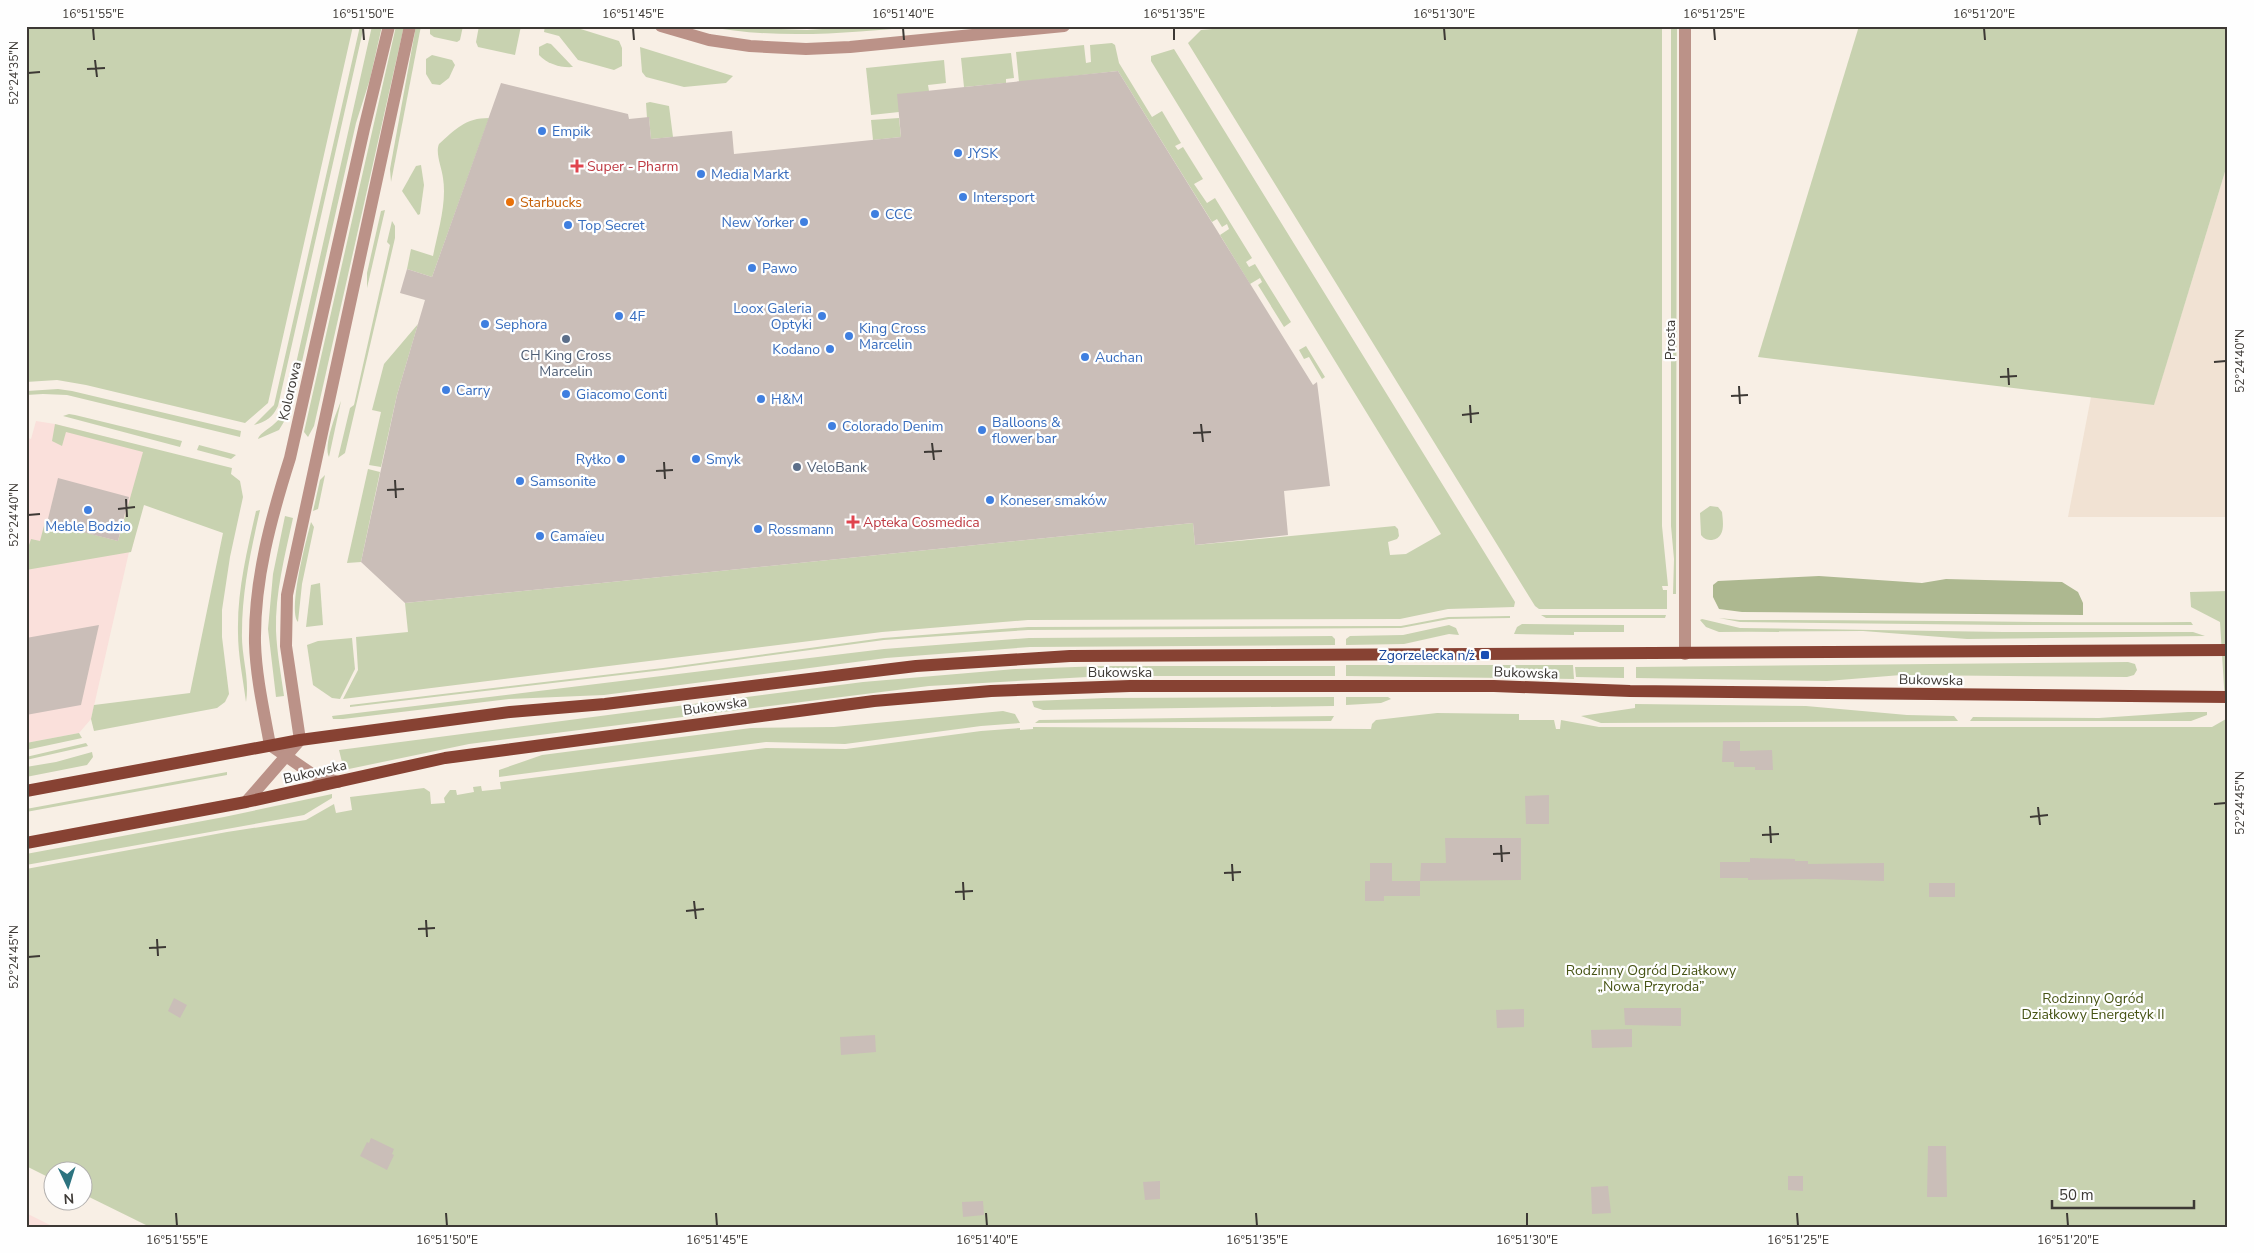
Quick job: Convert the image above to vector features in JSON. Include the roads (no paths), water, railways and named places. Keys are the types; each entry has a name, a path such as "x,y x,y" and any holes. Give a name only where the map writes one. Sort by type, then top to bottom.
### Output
{"main road":[{"name":"Bukowska","path":"26,790 300,740 510,712 605,704 906,667 1001,659 1079,656 2225,650"},
{"name":"Bukowska","path":"26,843 246,802 445,758 874,701 1010,690 1113,687 1485,686 1637,691 2226,697"}],"street":[{"name":"Kolorowa","path":"270,745 260,690 255,643 261,568 274,508 290,458 389,26"},
{"path":"246,802 300,740 286,646 287,595 410,26"},
{"path":"661,26 725,42 750,46 806,49 850,47 1064,26"},
{"name":"Prosta","path":"1685,26 1685,654"},
{"path":"270,745 312,774 338,782"}],"place":[{"name":"Empik","path":"542,131"},
{"name":"JYSK","path":"958,153"},
{"name":"Super - Pharm","path":"577,166"},
{"name":"Media Markt","path":"701,174"},
{"name":"Intersport","path":"963,197"},
{"name":"Starbucks","path":"510,202"},
{"name":"CCC","path":"875,214"},
{"name":"New Yorker","path":"804,222"},
{"name":"Top Secret","path":"568,225"},
{"name":"Pawo","path":"752,268"},
{"name":"4F","path":"619,316"},
{"name":"Loox Galeria Optyki","path":"822,316"},
{"name":"Sephora","path":"485,324"},
{"name":"King Cross Marcelin","path":"849,336"},
{"name":"CH King Cross Marcelin","path":"566,339"},
{"name":"Kodano","path":"830,349"},
{"name":"Auchan","path":"1085,357"},
{"name":"Carry","path":"446,390"},
{"name":"Giacomo Conti","path":"566,394"},
{"name":"H&M","path":"761,399"},
{"name":"Colorado Denim","path":"832,426"},
{"name":"Balloons & flower bar","path":"982,430"},
{"name":"Ryłko","path":"621,459"},
{"name":"Smyk","path":"696,459"},
{"name":"VeloBank","path":"797,467"},
{"name":"Samsonite","path":"520,481"},
{"name":"Koneser smaków","path":"990,500"},
{"name":"Meble Bodzio","path":"88,510"},
{"name":"Apteka Cosmedica","path":"853,522"},
{"name":"Rossmann","path":"758,529"},
{"name":"Camaïeu","path":"540,536"},
{"name":"Zgorzelecka n/ż","path":"1485,655"}],"park label":[{"name":"Rodzinny Ogród Działkowy „Nowa Przyroda”","path":"1651,978"},
{"name":"Rodzinny Ogród Działkowy Energetyk II","path":"2093,1006"}]}
